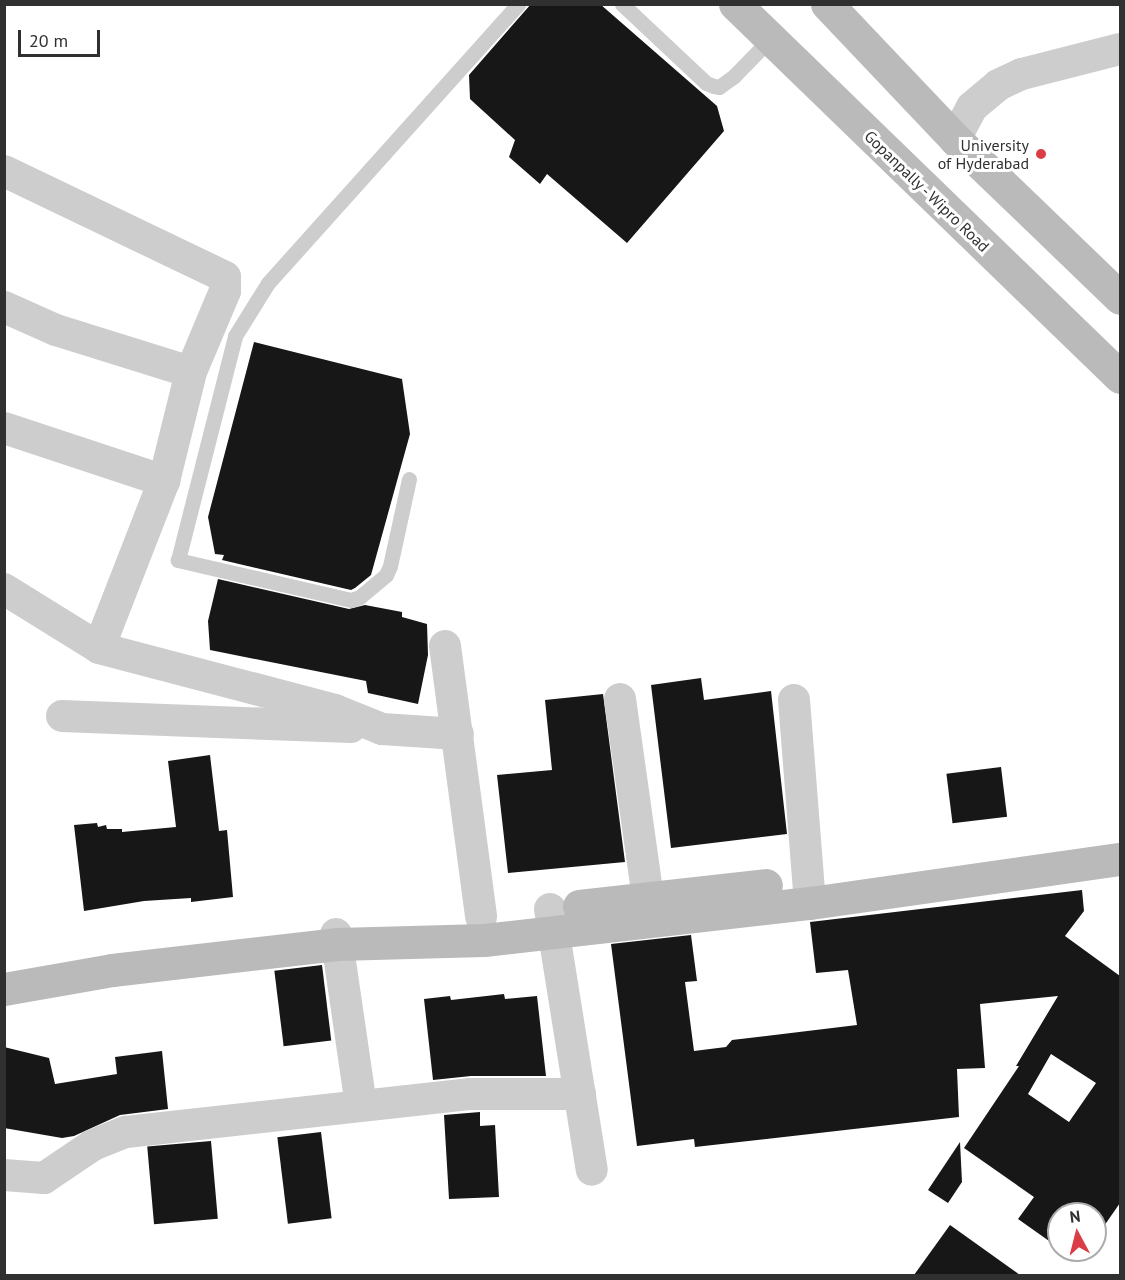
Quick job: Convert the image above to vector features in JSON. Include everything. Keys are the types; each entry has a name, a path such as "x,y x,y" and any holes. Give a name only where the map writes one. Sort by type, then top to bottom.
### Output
{"street":[{"name":"Gopanpally - Wipro Road","path":"735,4 1120,376"},
{"path":"827,4 955,138 1120,298"},
{"path":"955,138 972,107 998,85 1022,74 1120,49"},
{"path":"4,171 225,277 225,291 191,372 164,481 99,648"},
{"path":"4,307 56,330 191,372"},
{"path":"4,428 164,481"},
{"path":"4,590 99,648 334,710 382,729"},
{"path":"445,646 481,917"},
{"path":"620,699 648,897"},
{"path":"794,700 808,892"},
{"path":"62,716 458,734"},
{"path":"4,971 336,939 484,940 551,920 648,897 808,892 1120,837"},
{"path":"4,989 112,970 481,917 551,920 1120,859"},
{"path":"551,920 592,1170"},
{"path":"336,939 361,1105"},
{"path":"4,1175 44,1178 93,1145 126,1131 471,1094 580,1094"}],"lane":[{"path":"409,478 390,566 386,575 360,597 351,600 178,560 235,336 268,283 518,4"},
{"path":"622,4 706,83 714,86 719,87 734,76 770,39"}],"building":[{"path":"531,4 600,4 717,106 724,131 627,243 547,174 540,184 509,157 515,140 470,99 469,75"},
{"path":"254,342 402,379 410,434 371,575 351,590 222,560 224,555 215,554 208,517"},
{"path":"218,579 349,609 365,605 402,612 402,617 427,624 428,655 418,704 368,693 366,681 210,650 208,621"},
{"path":"701,678 704,700 771,691 787,834 671,848 651,685"},
{"path":"603,694 625,862 508,873 497,775 552,770 545,700"},
{"path":"210,755 219,831 227,830 233,897 191,902 191,898 144,901 84,911 74,825 97,823 98,827 106,825 107,829 122,829 122,832 176,827 168,761"},
{"path":"1001,767 1007,817 953,823 946,774"},
{"path":"1082,890 1084,911 1065,936 1120,976 1120,1203 1107,1222 1107,1202 1047,1202 1047,1240 1018,1219 1034,1197 964,1148 1019,1066 1016,1066 1058,996 980,1004 985,1068 957,1069 959,1117 695,1147 694,1139 637,1146 611,944 691,935 697,981 685,982 694,1051 726,1047 732,1040 857,1025 848,970 816,973 810,922","holes":["1051,1054 1096,1083 1069,1122 1028,1094"]},
{"path":"322,965 331,1040 284,1046 274,971"},
{"path":"504,994 505,999 537,996 546,1076 471,1076 433,1080 424,999 450,996 451,1000"},
{"path":"4,1047 49,1058 55,1084 117,1074 115,1057 162,1051 168,1109 120,1115 74,1136 62,1138 4,1128"},
{"path":"480,1112 480,1126 495,1125 499,1197 449,1199 444,1115"},
{"path":"321,1132 332,1218 288,1224 277,1137"},
{"path":"211,1141 218,1219 154,1224 147,1147"},
{"path":"960,1142 962,1182 948,1203 928,1190"},
{"path":"950,1225 1020,1275 914,1275"}],"place":[{"name":"University of Hyderabad","path":"1041,154"}]}
